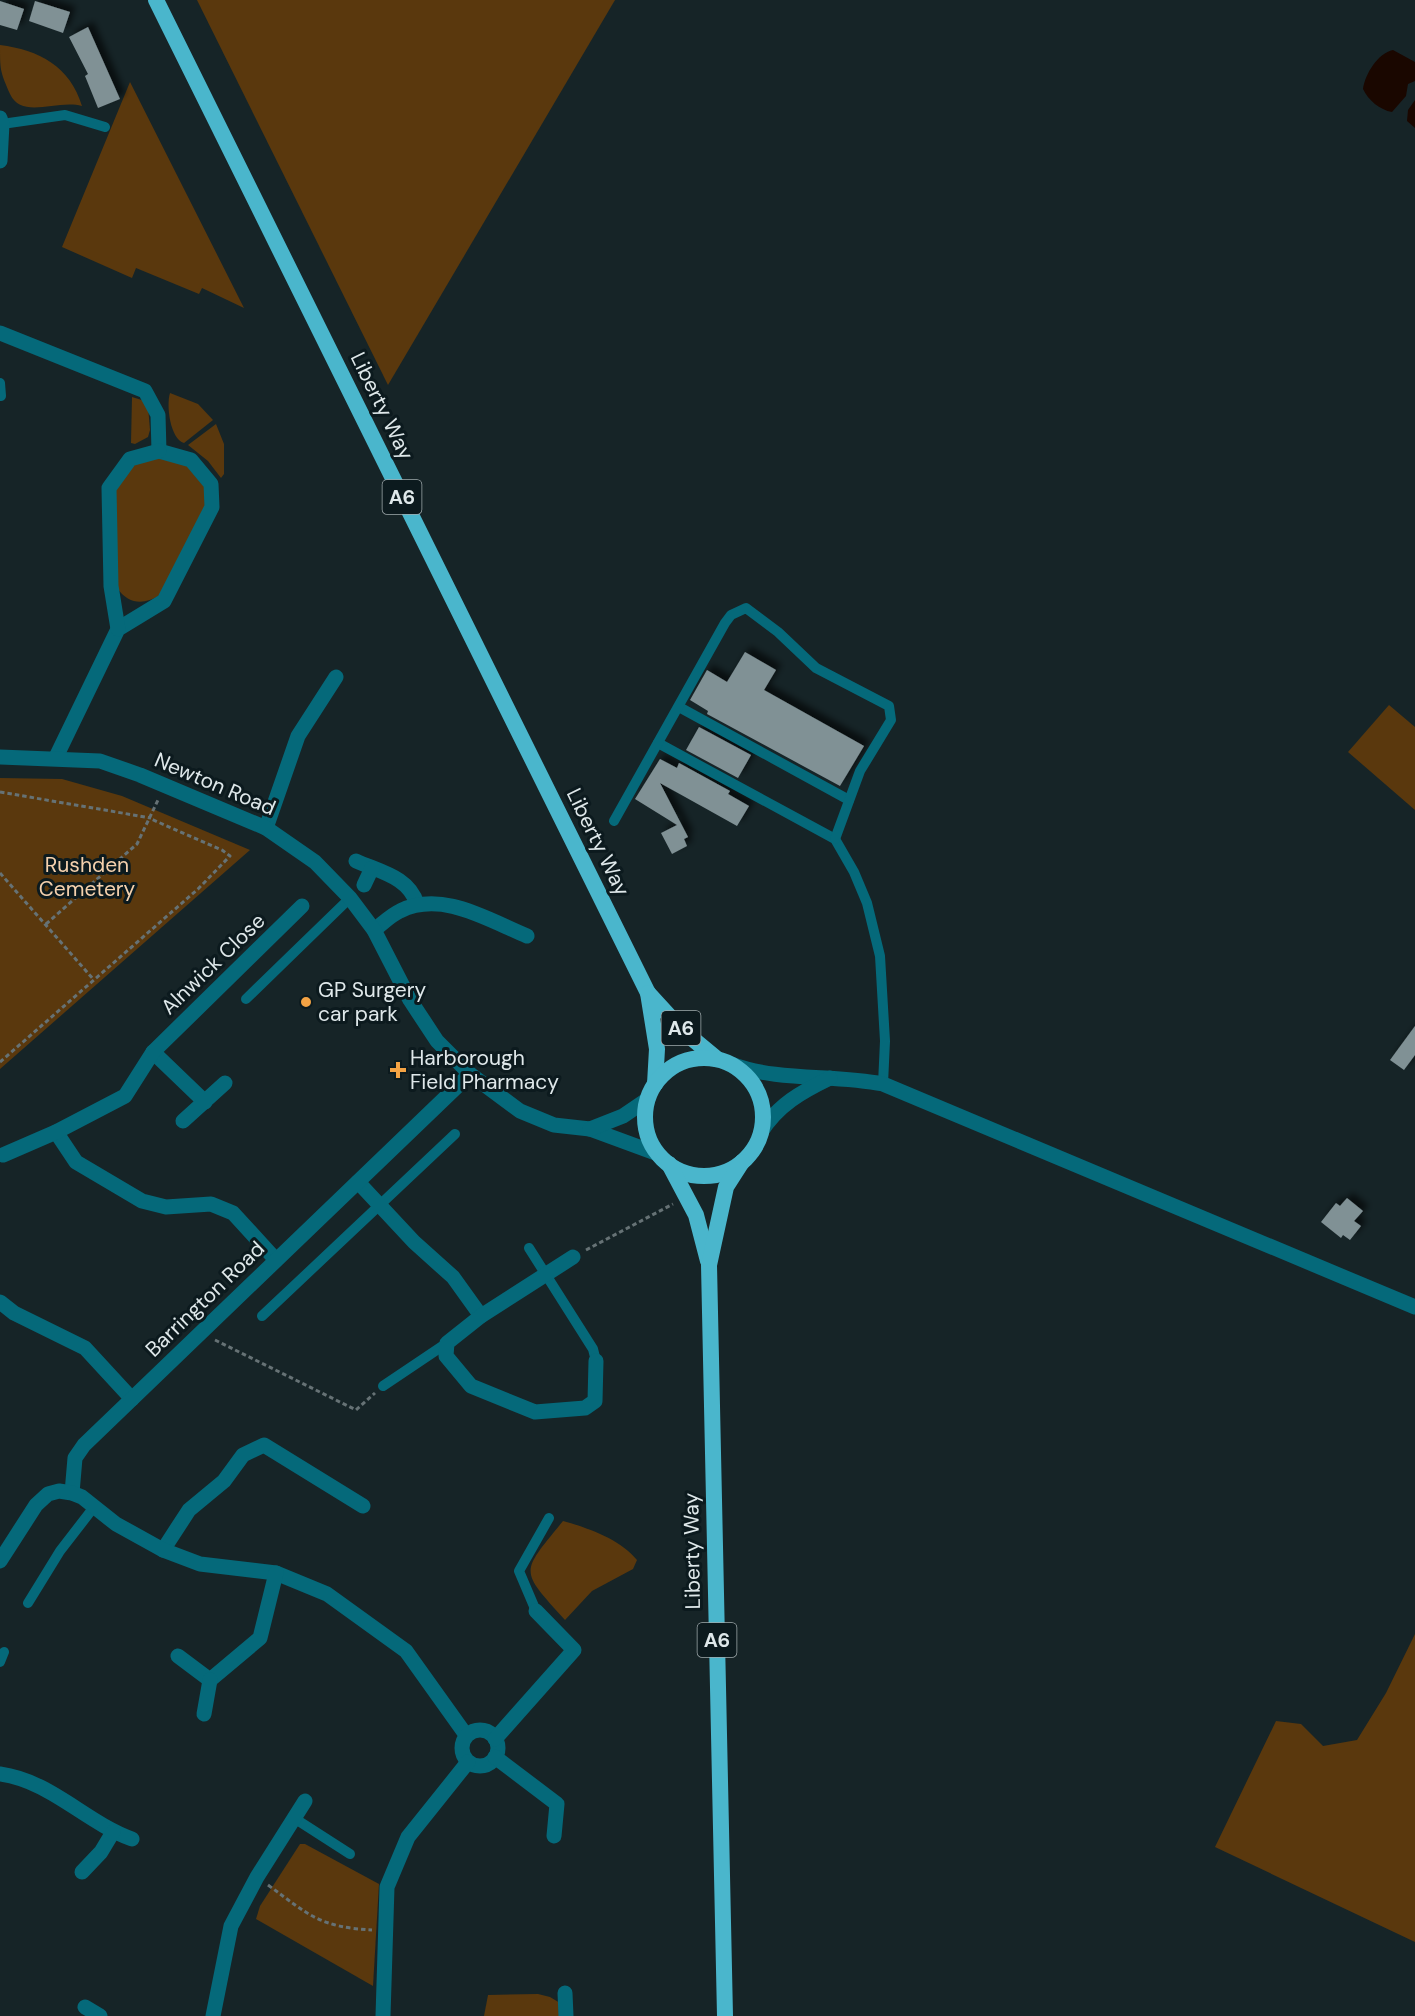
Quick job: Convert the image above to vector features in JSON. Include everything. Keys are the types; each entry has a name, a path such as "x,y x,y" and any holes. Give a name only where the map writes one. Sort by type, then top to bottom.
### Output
{"highway":[{"name":"Liberty Way","path":"156,0 648,993 657,1049 651,1091"},
{"name":"Liberty Way","path":"648,993 689,1036 724,1062"},
{"path":"703,1058 724,1062 754,1086 762,1109 761,1132 754,1149 742,1162 725,1172 706,1176 686,1173 664,1159 646,1128 651,1091 675,1065 703,1058"},
{"name":"Liberty Way","path":"664,1159 696,1215 709,1265 724,2016"},
{"name":"Liberty Way","path":"709,1265 726,1188 742,1162"}],"street":[{"path":"0,161 1,121"},
{"path":"1,336 145,391 158,415 159,451"},
{"path":"56,757 118,629 164,601 212,507 211,484 190,460 159,451 130,459 108,488 111,586 118,629"},
{"path":"266,828 298,736 336,677"},
{"name":"Newton Road","path":"0,757 56,757 100,761 266,828 315,862 350,898 374,930 410,1000 437,1041 470,1074 520,1111 554,1125 590,1129 664,1159"},
{"path":"356,861 408,885 417,904"},
{"path":"364,885 372,868"},
{"path":"374,930 399,911 417,904 440,903 452,905 527,936"},
{"name":"Alnwick Close","path":"3,1155 56,1132 125,1096 153,1052 302,906"},
{"path":"153,1052 205,1101"},
{"path":"724,1062 772,1075 883,1084 1415,1307"},
{"name":"Barrington Road","path":"72,1493 75,1458 84,1445 470,1074"},
{"path":"761,1132 784,1105 802,1092 830,1078"},
{"path":"183,1121 225,1083"},
{"name":"Newton Road","path":"590,1129 623,1116 651,1091"},
{"path":"56,1132 76,1162 142,1201 166,1207 211,1204 233,1213 276,1260"},
{"path":"358,1182 453,1277 481,1316"},
{"path":"573,1257 481,1316 447,1343 446,1356 471,1386 535,1412 585,1408 596,1401 596,1361"},
{"path":"0,1302 14,1313 85,1348 132,1399"},
{"path":"163,1550 189,1510 224,1481 243,1455 264,1445 363,1506"},
{"path":"0,1561 36,1505 48,1494 58,1491 72,1493 116,1524 163,1550 200,1564 276,1574 327,1594 406,1651 466,1736"},
{"path":"204,1714 210,1680 260,1638 276,1574"},
{"path":"495,1739 574,1650 536,1611"},
{"path":"178,1656 210,1680"},
{"path":"484,1731 495,1739 498,1745 491,1762 479,1767 468,1762 461,1751 466,1736 471,1732 484,1731"},
{"path":"495,1757 557,1804 554,1836"},
{"path":"383,2016 387,1887 408,1837 468,1762"},
{"path":"0,1774 63,1797 113,1832 132,1839"},
{"path":"215,2015 231,1926 257,1877 305,1801"},
{"path":"82,1872 101,1852 113,1832"},
{"path":"565,1993 566,2016"},
{"path":"85,2007 100,2016"}],"lane":[{"path":"1,121 64,115 105,127"},
{"path":"0,383 1,396"},
{"path":"614,821 731,615 746,608 753,611 816,668 889,706 891,720 860,771 835,839"},
{"path":"679,707 849,800"},
{"path":"658,743 835,839 854,872 867,903 879,956 885,1041 883,1084"},
{"path":"246,999 350,898"},
{"path":"262,1316 455,1134"},
{"path":"529,1248 593,1349 596,1361"},
{"path":"383,1386 447,1343"},
{"path":"28,1603 50,1567 94,1507"},
{"path":"536,1611 519,1571 549,1518"},
{"path":"294,1818 350,1854"}],"path":[{"path":"46,924 137,844 151,818 164,785"},
{"path":"0,792 151,818 222,850 230,856 198,889 0,1062"},
{"path":"0,873 94,980"},
{"path":"573,1257 680,1200"},
{"path":"200,1333 356,1410 383,1386"},
{"path":"257,1877 315,1919 334,1926 386,1930"}],"green space":[{"path":"197,0 615,0 388,385"},
{"path":"0,45 28,51 51,62 70,80 82,106 31,107 16,102 2,75"},
{"path":"130,82 244,308 202,288 199,294 136,268 132,278 62,247"},
{"path":"170,393 198,404 213,420 184,443 179,440 172,429 169,413"},
{"path":"132,397 145,401 148,406 150,430 148,437 135,444 131,443"},
{"path":"216,424 224,444 224,474 221,478 208,461 188,445"},
{"path":"158,457 184,462 206,489 208,501 160,595 148,601 137,602 127,598 117,588 114,493 131,466"},
{"path":"1389,705 1415,727 1415,810 1348,752"},
{"name":"Rushden Cemetery","path":"0,778 62,779 122,796 250,850 0,1069"},
{"path":"563,1521 613,1540 637,1560 633,1569 592,1591 565,1620 539,1590 531,1571 539,1552"},
{"path":"1415,1634 1415,1942 1215,1847 1276,1721 1301,1724 1323,1746 1357,1740 1386,1693"},
{"path":"300,1844 305,1844 379,1884 373,1986 256,1919 260,1906"},
{"path":"538,1994 560,2003 560,2016 484,2016 488,1995"}],"shaded area":[{"path":"1393,50 1415,62 1415,81 1408,84 1406,96 1392,112 1375,104 1363,89 1366,77 1373,65 1382,55"},
{"path":"1415,100 1415,128 1407,121 1408,110"}],"building":[{"path":"0,1 24,9 17,30 0,25"},
{"path":"35,1 70,12 63,33 29,21"},
{"path":"88,27 120,99 98,108 85,76 88,74 69,37"},
{"path":"745,652 776,670 764,690 864,746 840,786 707,714 708,711 690,700 707,670 727,682"},
{"path":"699,727 751,755 738,778 686,750"},
{"path":"660,759 677,768 679,763 730,791 728,794 749,806 737,826 660,783 688,837 684,839 687,846 672,854 661,833 677,825 635,799"},
{"path":"1415,1026 1415,1055 1404,1070 1390,1060"},
{"path":"1347,1198 1363,1211 1354,1221 1361,1226 1350,1240 1343,1235 1341,1238 1321,1222 1336,1203 1340,1206"}],"place":[{"name":"GP Surgery car park","path":"306,1002"},
{"name":"Harborough Field Pharmacy","path":"398,1070"}]}
